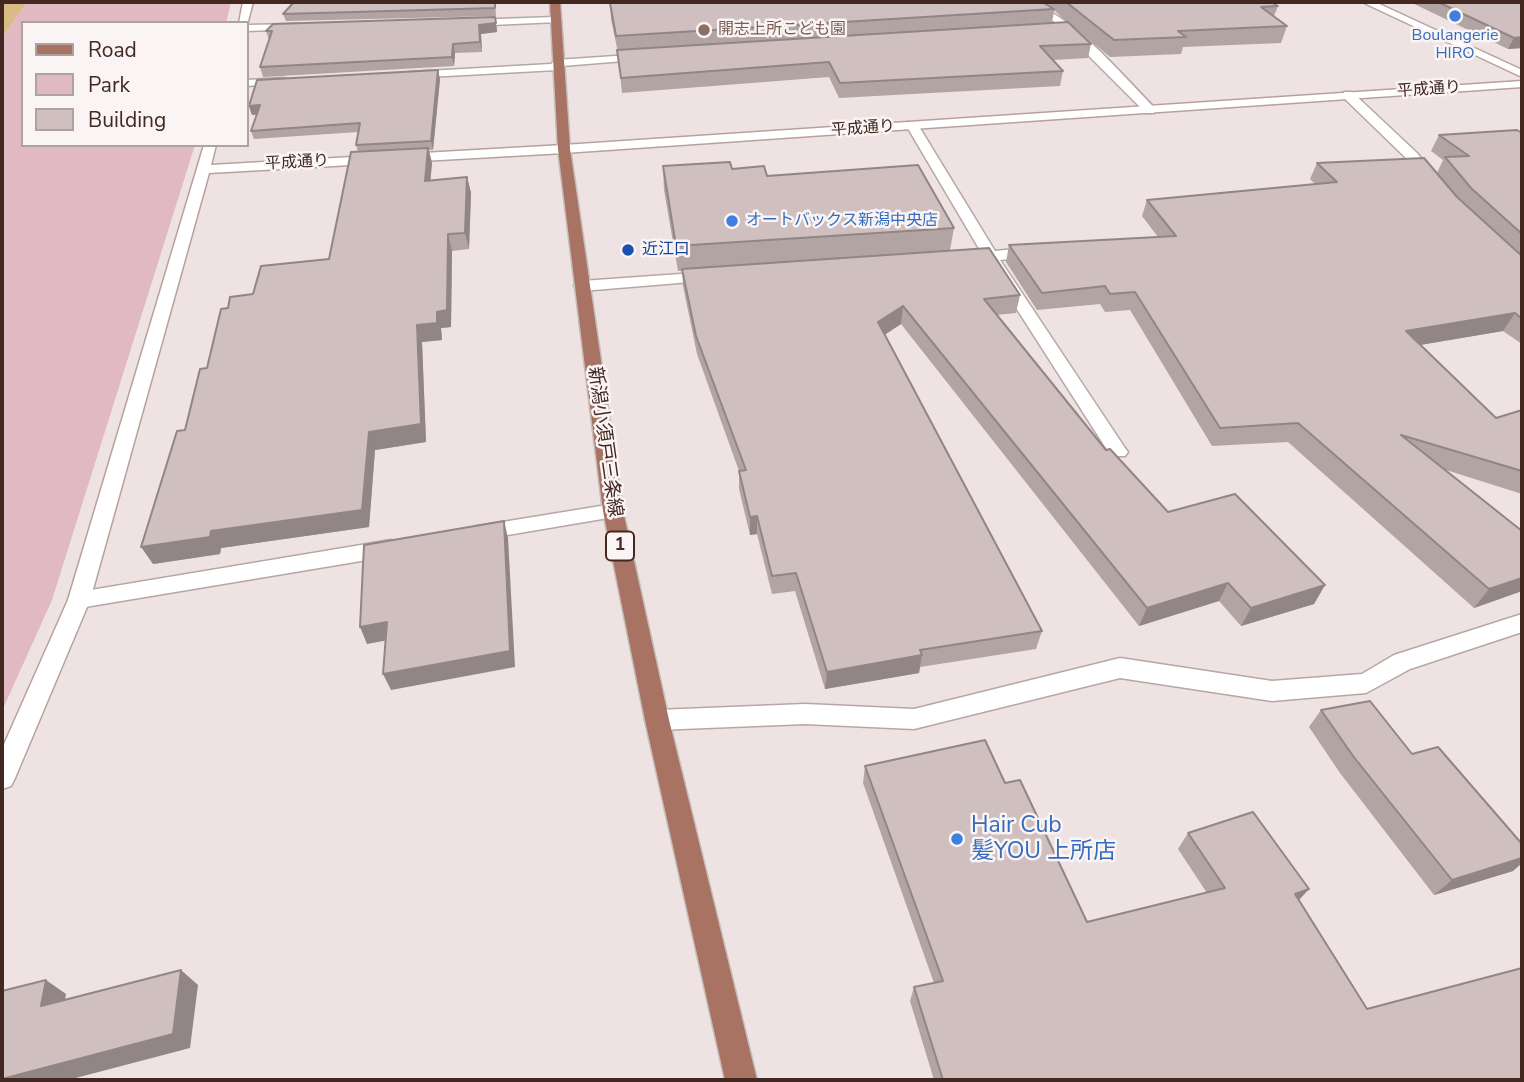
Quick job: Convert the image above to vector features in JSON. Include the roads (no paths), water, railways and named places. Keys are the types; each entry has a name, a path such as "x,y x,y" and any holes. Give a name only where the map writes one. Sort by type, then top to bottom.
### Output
{"main road":[{"name":"新潟小須戸三条線","path":"555,11 564,149 613,511 657,720 741,1080"}],"street":[{"path":"244,21 248,2"},
{"path":"1022,2 1059,20 1066,30 1150,110"},
{"path":"1367,2 1522,74"},
{"path":"461,23 555,11"},
{"path":"248,29 314,27"},
{"path":"1052,31 1066,30"},
{"path":"395,76 653,56"},
{"path":"248,83 301,80"},
{"name":"平成通り","path":"204,169 564,149 1522,84"},
{"path":"1348,96 1412,156 1438,188"},
{"path":"912,125 991,257 1118,452"},
{"path":"2,778 79,600 210,147"},
{"path":"950,260 1044,251"},
{"path":"582,286 719,276"},
{"path":"463,536 613,511"},
{"path":"79,600 408,545"},
{"path":"657,720 805,714 914,719 1119,668 1272,691 1366,683 1402,662 1522,623"}],"place":[{"name":"Boulangerie HIRO","path":"1455,16"},
{"name":"開志上所こども園","path":"704,30"},
{"name":"オートバックス新潟中央店","path":"732,221"},
{"name":"近江口","path":"628,250"},
{"name":"Hair Cub 髪YOU 上所店","path":"957,839"}]}
